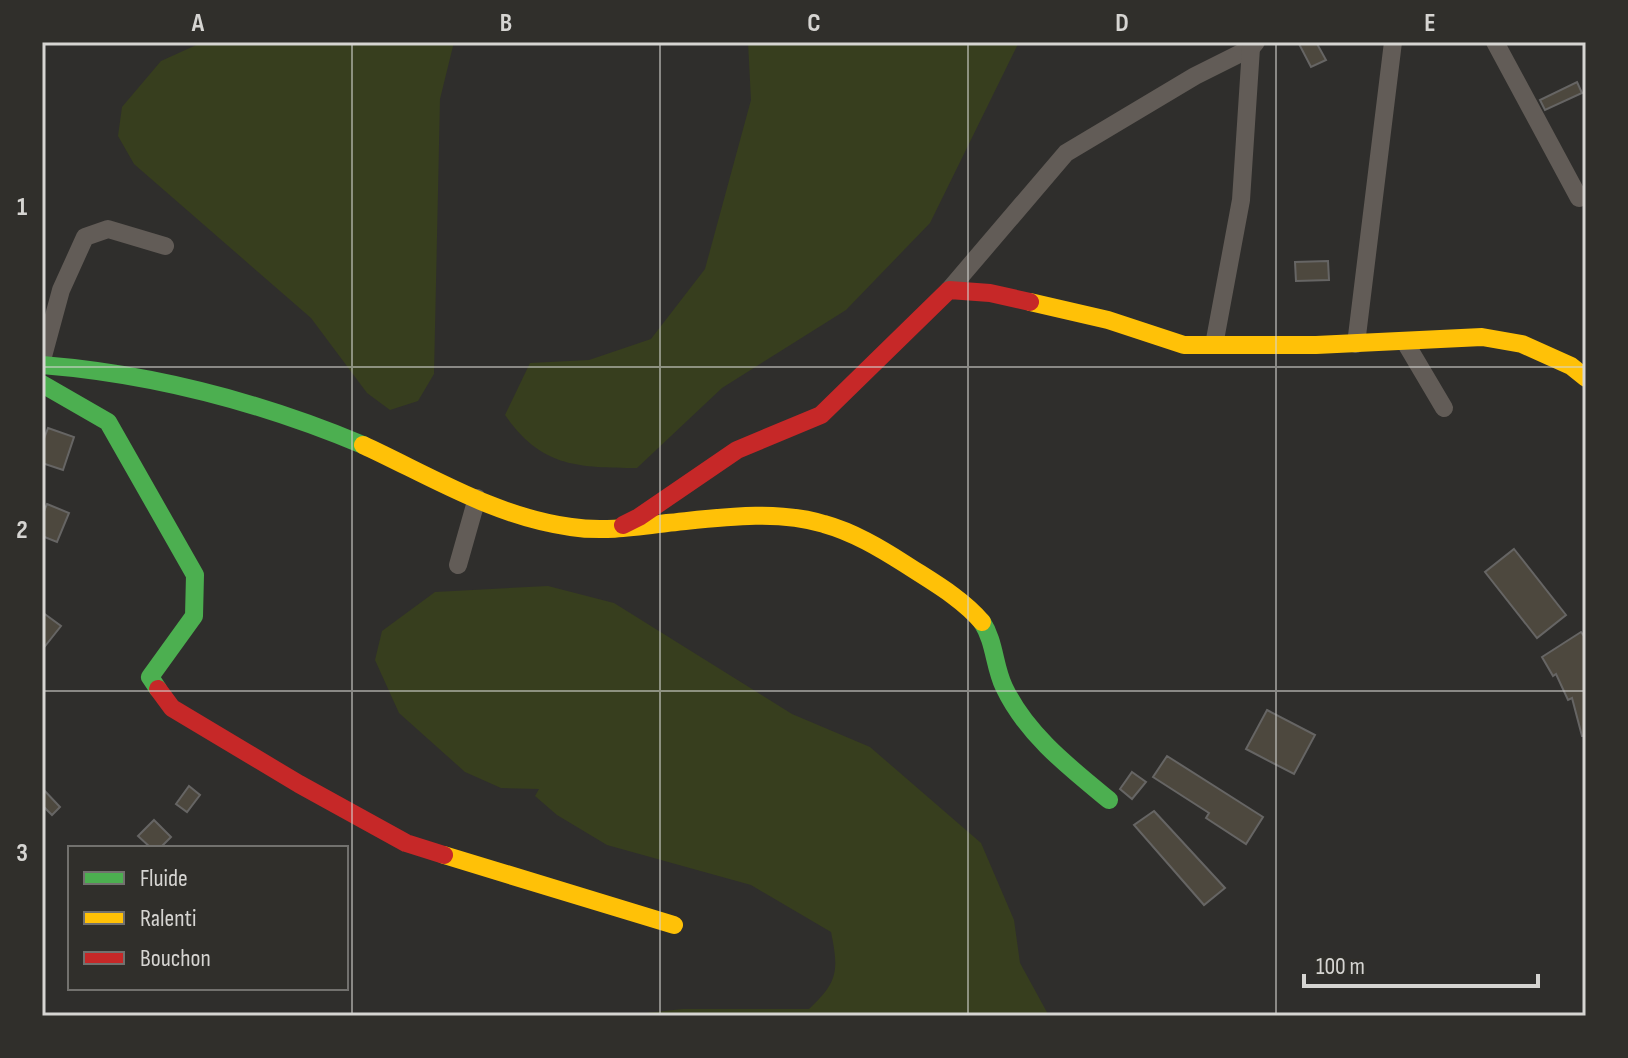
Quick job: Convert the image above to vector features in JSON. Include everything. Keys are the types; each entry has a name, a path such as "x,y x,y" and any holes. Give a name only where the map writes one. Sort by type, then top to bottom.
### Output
{"street":[{"path":"1356,344 1393,42"},
{"path":"1495,42 1579,198"},
{"path":"1214,345 1241,200 1253,45"},
{"path":"611,531 639,517 737,450 821,415 949,290 1066,153 1253,45"},
{"path":"165,246 108,229 85,237 61,290 42,362 158,381 234,400 310,424 514,513 566,527 611,531 674,523 775,517 814,521 874,546 907,565 970,610 984,624 1004,688 1049,751 1109,800"},
{"path":"949,290 990,293 1108,320 1184,345 1356,344 1482,337 1522,344 1571,366 1586,378"},
{"path":"1405,342 1444,408"},
{"path":"42,384 108,422 195,575 194,616 150,677 172,708 406,843 674,925"},
{"path":"458,565 477,498"}],"green space":[{"path":"203,42 454,42 440,99 434,374 418,401 390,410 367,393 311,318 134,164 118,136 122,107 161,61"},
{"path":"748,42 1019,42 930,223 846,310 722,388 637,468 579,465 547,455 533,446 505,415 530,363 589,360 651,339 705,269 751,100"},
{"path":"548,586 614,603 792,714 870,747 981,843 1014,920 1020,963 1049,1016 617,1016 683,1009 809,1009 831,983 835,966 834,945 831,932 751,885 607,845 557,815 535,796 539,789 501,788 465,772 399,713 375,660 382,631 435,592"}],"building":[{"path":"1298,42 1316,42 1326,60 1311,67"},
{"path":"1577,82 1582,93 1545,110 1540,100"},
{"path":"1328,261 1329,280 1296,281 1295,262"},
{"path":"48,428 74,437 63,470 42,463 42,444"},
{"path":"47,504 69,513 57,542 42,536 42,516"},
{"path":"1514,549 1566,615 1537,638 1485,572"},
{"path":"42,612 61,626 42,650"},
{"path":"1581,632 1586,639 1586,736 1582,736 1572,698 1568,700 1556,674 1553,676 1542,657"},
{"path":"1267,710 1315,735 1294,774 1246,749"},
{"path":"1167,756 1263,817 1246,844 1206,818 1209,813 1153,777"},
{"path":"1132,772 1146,782 1132,799 1120,789"},
{"path":"189,786 200,795 187,812 176,804"},
{"path":"42,788 60,807 52,815 42,805"},
{"path":"1154,811 1225,888 1204,905 1134,825"},
{"path":"154,820 171,837 162,846 149,846 138,836"}],"traffic: fast":[{"path":"42,365 125,375 206,392 285,416 363,445"},
{"path":"42,384 108,422 195,575 194,616 150,677 158,689"},
{"path":"982,622 990,638 1004,687 1024,720 1050,749 1109,800"}],"traffic: slow":[{"path":"1030,302 1108,320 1184,345 1316,345 1482,337 1522,344 1571,366 1586,378"},
{"path":"363,445 490,505 543,522 571,527 619,528 746,516 805,519 835,527 876,546 936,583 982,622"},
{"path":"444,855 674,925"}],"traffic: jam":[{"path":"623,525 737,450 821,415 949,290 990,293 1030,302"},
{"path":"158,689 172,708 299,784 406,843 444,855"}]}
